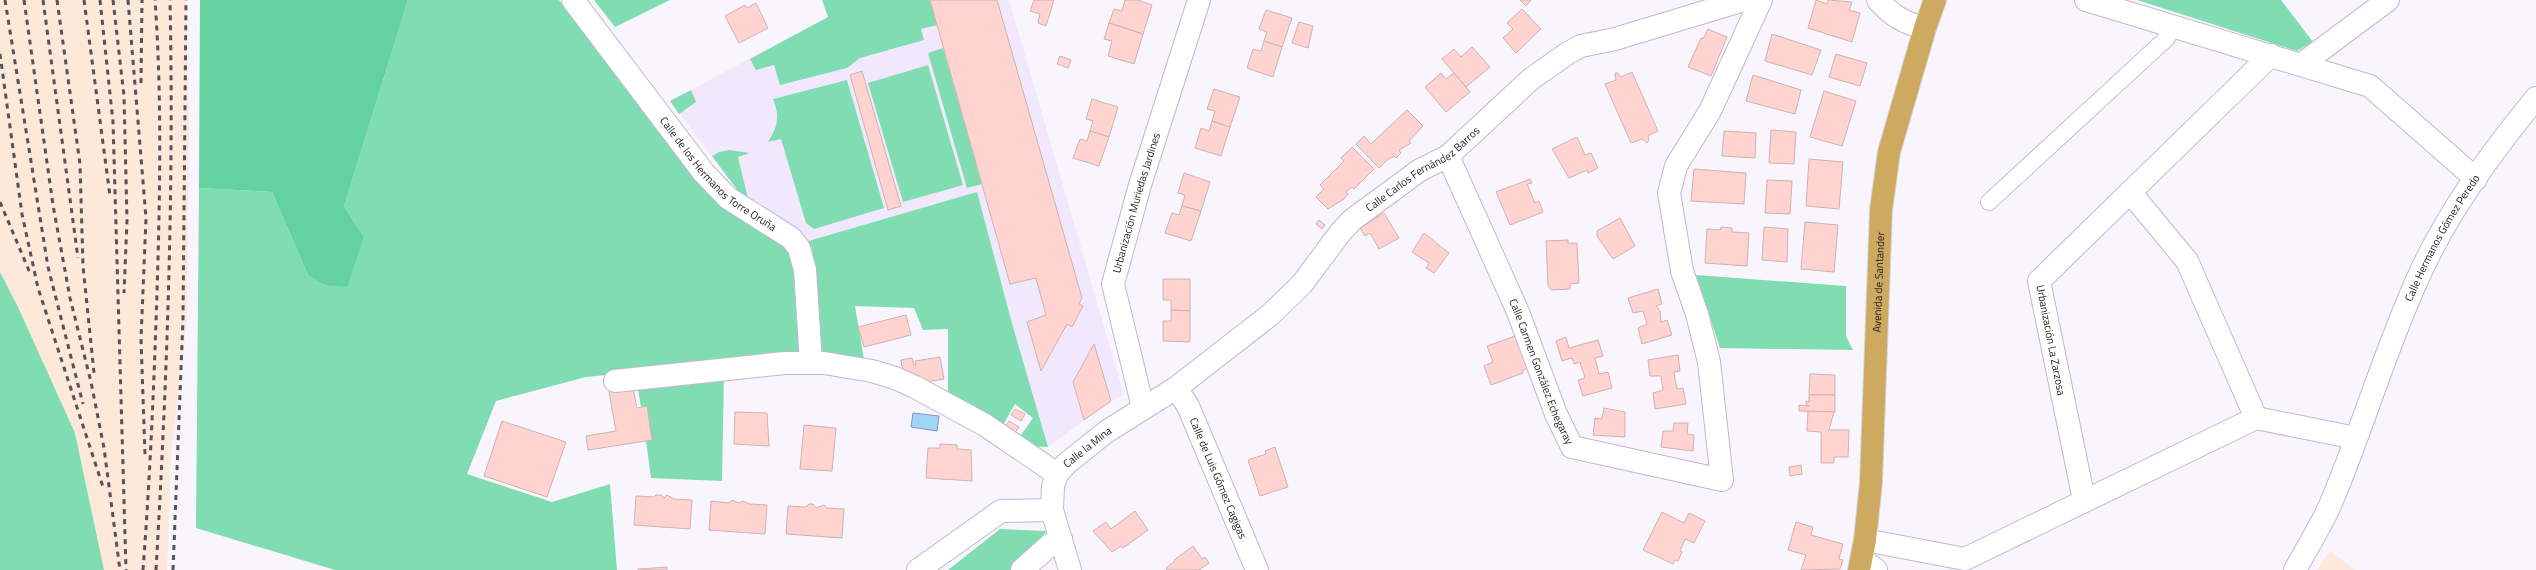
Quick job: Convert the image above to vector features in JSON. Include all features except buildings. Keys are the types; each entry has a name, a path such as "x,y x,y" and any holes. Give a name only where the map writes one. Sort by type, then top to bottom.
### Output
{"highway":[{"name":"Avenida de Santander","path":"1866,560 1871,474 1880,210 1890,152 1925,28 1935,0"}],"street":[{"name":"Calle de los Hermanos Torre Oruña","path":"573,0 704,173 728,198 791,238 799,248 805,270 811,363"},
{"name":"Urbanización Muriedas Jardines","path":"1143,408 1113,284 1154,139 1199,0"},
{"name":"Calle Carlos Fernández Barros","path":"1143,408 1176,388 1288,300 1352,220 1420,170 1448,156 1531,79 1551,63 1581,46 1615,39 1744,0"},
{"name":"Calle Carmen González Echegaray","path":"1448,156 1518,312 1556,414 1572,447 1722,480 1709,362 1697,314 1682,271 1669,193 1676,166 1710,111 1761,0"},
{"path":"1878,0 1892,16 1908,24 1925,28"},
{"name":"Calle Hermanos Gómez Peredo","path":"2086,0 2302,64 2370,86 2476,179 2442,229 2417,279 2374,385 2356,438 2330,504 2295,570"},
{"path":"2302,64 2386,0"},
{"path":"1989,202 2166,38 2170,25"},
{"name":"Urbanización La Zarzosa","path":"2084,500 2039,281 2271,55"},
{"path":"2476,179 2508,132 2536,98"},
{"path":"2130,192 2187,261 2256,418"},
{"path":"615,381 785,363 824,363 872,371 894,378 985,425 1057,474"},
{"name":"Calle de Luis Gómez Cagigas","path":"1176,388 1188,406 1257,570"},
{"name":"Calle la Mina","path":"1070,570 1052,510 1053,486 1057,474 1066,464 1106,432 1143,408"},
{"path":"1866,560 1965,559 2084,500 2256,418 2356,438"},
{"path":"918,570 1001,511 1052,510"},
{"path":"1022,570 1050,545 1061,539"}],"shaded area":[{"path":"0,0 186,0 189,116 187,319 171,453 167,570 104,570 75,433 18,307 0,272"},
{"path":"822,0 1009,0 1124,395 1111,401 1048,447 1040,448 1019,438 1033,418 1015,405 1005,295 809,246 772,212 750,207 670,101 828,17"},
{"path":"2330,551 2355,570 2317,570"}],"green space":[{"path":"200,0 408,0 344,206 364,237 347,287 326,285 308,275 272,192 199,188"},
{"path":"408,0 559,0 707,189 793,251 805,352 797,356 586,377 496,401 467,474 552,502 610,484 617,570 335,570 196,528 199,188 272,192 308,275 364,237 344,206"},
{"path":"594,0 670,0 615,27"},
{"path":"822,0 930,0 937,25 921,29 924,40 860,58 847,68 780,85 774,65 756,70 750,59 828,17"},
{"path":"2137,0 2281,0 2313,42 2297,51"},
{"path":"943,48 982,184 967,188 928,53"},
{"path":"928,65 963,185 903,202 868,83"},
{"path":"847,80 884,208 814,229 806,223 781,139 768,142 777,121 777,111 773,99"},
{"path":"691,90 696,102 679,114 670,101"},
{"path":"729,150 750,153 738,157 750,207 712,156 719,152"},
{"path":"977,192 1013,327 1048,447 1031,446 1019,438 1033,418 1015,404 1002,427 948,396 948,329 923,330 914,308 855,306 864,359 818,353 812,247 805,242"},
{"path":"0,272 18,307 75,433 104,570 0,570"},
{"path":"1696,275 1846,286 1846,336 1853,350 1720,348"},
{"path":"724,373 722,481 651,478 646,441 652,439 647,406 641,407 637,383"},
{"path":"1000,529 1047,531 1013,570 948,570"}],"water":[{"path":"913,413 939,416 937,431 911,427"}],"railway":[{"path":"5,0 48,267 83,404"},
{"path":"24,0 53,205 70,298 91,382 104,448 120,570"},
{"path":"43,0 78,258"},
{"path":"57,0 80,164 83,266 94,373"},
{"path":"84,0 110,196"},
{"path":"100,0 113,122 126,570"},
{"path":"113,0 124,96 127,220 124,293"},
{"path":"128,0 146,218 141,339 145,455"},
{"path":"141,83 142,0"},
{"path":"143,570 153,397 159,220 160,110 155,0"},
{"path":"156,570 169,285 171,143 170,0"},
{"path":"173,570 183,319 186,0"},
{"path":"0,54 22,214 38,288 104,490"},
{"path":"0,202 30,273"}]}
